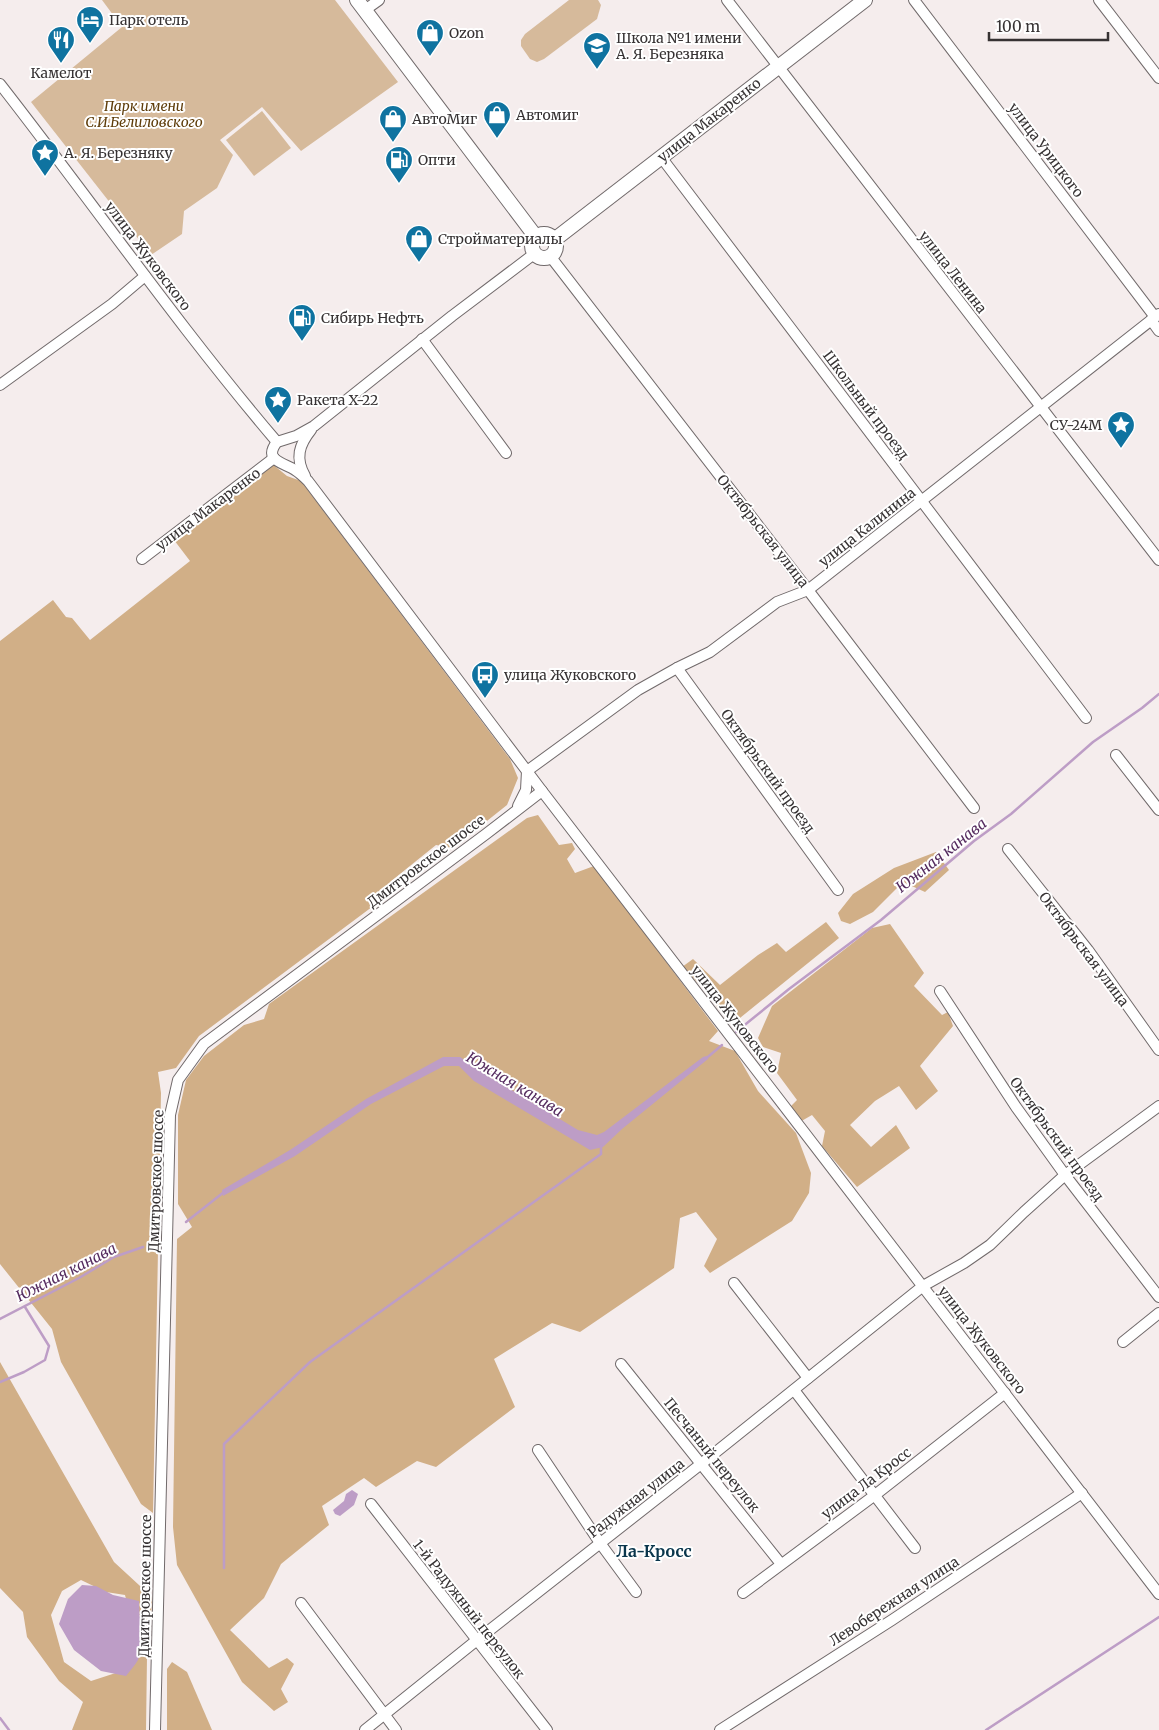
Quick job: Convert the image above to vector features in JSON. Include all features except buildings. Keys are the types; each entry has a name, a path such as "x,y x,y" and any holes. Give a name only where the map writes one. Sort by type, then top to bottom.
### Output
{"main road":[{"name":"улица Макаренко","path":"554,240 865,0"},
{"path":"361,5 536,237"},
{"path":"546,235 554,240 555,249 550,256 542,258 534,254 532,245 536,237 546,235"}],"street":[{"path":"361,5 378,0"},
{"name":"улица Ленина","path":"727,0 1159,560"},
{"name":"улица Урицкого","path":"914,0 1155,317 1159,331"},
{"path":"1099,0 1159,78"},
{"name":"улица Жуковского","path":"0,84 145,276 281,440"},
{"name":"Школьный проезд","path":"660,157 1086,718"},
{"path":"314,426 294,462 286,465 278,463 274,458 272,449 281,440 296,436 314,426 422,339 534,254"},
{"name":"Октябрьская улица","path":"550,256 974,808"},
{"path":"0,385 112,304 145,276"},
{"name":"улица Калинина","path":"527,771 638,690 710,652 777,602 808,590 1155,317"},
{"path":"422,339 506,453"},
{"path":"281,440 292,440 298,453 302,471 308,481"},
{"name":"улица Макаренко","path":"142,559 274,458"},
{"name":"улица Жуковского","path":"286,465 294,468 308,481 542,791 1159,1594"},
{"name":"Октябрьский проезд","path":"677,668 838,890"},
{"path":"1116,755 1159,810"},
{"name":"Дмитровское шоссе","path":"155,1730 170,1115 178,1080 204,1044 516,811 526,790 527,771"},
{"path":"516,811 542,791"},
{"name":"Октябрьская улица","path":"1008,849 1088,950 1159,1050"},
{"name":"Октябрьский проезд","path":"940,991 1016,1107 1065,1175 1159,1297"},
{"name":"Радужная улица","path":"365,1730 923,1286 964,1263 990,1245 1065,1175 1159,1106"},
{"path":"734,1283 808,1378"},
{"path":"1123,1342 1159,1313"},
{"name":"Песчаный переулок","path":"621,1364 781,1564"},
{"path":"794,1390 916,1548"},
{"name":"улица Ла Кросс","path":"742,1593 876,1495 1005,1393"},
{"path":"538,1450 600,1543 636,1592"},
{"name":"Левобережная улица","path":"720,1730 892,1620 1082,1493"},
{"name":"1-й Радужный переулок","path":"371,1504 546,1730"},
{"path":"301,1603 396,1730"}],"green space":[{"name":"Парк имени С.И.Белиловского","path":"102,0 335,0 398,82 301,151 262,107 220,140 233,155 217,188 184,211 182,234 151,255 31,102 122,27"},
{"path":"569,0 598,0 601,5 597,19 544,59 537,62 530,59 521,46 521,40 525,34"},
{"path":"262,111 291,148 254,176 226,140"}],"shaded area":[{"path":"271,463 287,476 301,481 510,759 518,778 507,805 453,848 436,845 390,882 388,895 199,1036 176,1068 158,1072 161,1093 153,1513 141,1504 61,1362 52,1329 0,1264 0,641 53,600 66,617 72,618 90,640 190,561 174,540"},
{"path":"538,815 559,845 572,843 575,849 567,859 575,873 594,866 718,1031 709,1041 735,1051 758,1091 796,1133 811,1173 809,1193 792,1221 710,1273 704,1266 717,1239 696,1212 680,1218 674,1268 580,1332 552,1323 494,1359 515,1407 436,1467 417,1461 376,1487 364,1478 322,1506 329,1525 281,1564 264,1598 230,1630 269,1668 287,1658 294,1664 281,1689 288,1702 274,1711 242,1682 177,1565 173,1527 177,1239 192,1227 178,1204 178,1115 186,1080 204,1056 244,1025 264,1019 269,1004 527,818"},
{"path":"936,852 949,870 925,892 903,882 873,912 850,924 841,921 838,913 853,894 894,868"},
{"path":"826,922 839,938 735,1022 717,1008 714,989 703,988 682,967 693,959 720,985 758,955 777,943 786,952"},
{"path":"890,924 924,973 914,986 942,1015 948,1012 953,1026 920,1066 938,1091 916,1110 899,1086 875,1101 850,1125 871,1147 896,1125 910,1148 857,1187 822,1146 825,1131 812,1115 798,1123 788,1109 797,1100 777,1073 781,1053 763,1047 758,1038 772,1006 872,928"},
{"path":"710,1055 708,1059 622,1129 603,1147 590,1150 474,1081 459,1066 444,1066 371,1104 295,1156 223,1196 222,1190 290,1150 366,1099 443,1057 460,1057 578,1130 597,1135 604,1132 703,1057"},
{"path":"0,1362 114,1562 152,1597 150,1633 143,1638 132,1623 125,1595 106,1592 81,1580 62,1591 51,1615 64,1662 91,1681 131,1668 137,1650 147,1657 146,1730 72,1730 83,1702 59,1681 27,1637 23,1612 0,1588"},
{"path":"352,1490 358,1494 354,1505 340,1516 335,1514 333,1510 344,1501 346,1494"},
{"path":"82,1585 96,1586 113,1595 139,1601 140,1653 138,1660 126,1676 101,1671 74,1650 59,1624 68,1599"},
{"path":"172,1662 187,1672 212,1730 167,1730 167,1669"}],"waterway":[{"name":"Южная канава","path":"736,1032 789,989 881,920 974,841 1011,814 1093,742 1159,694"},
{"name":"Южная канава","path":"709,1056 722,1045"},
{"path":"224,1568 224,1444 310,1362 601,1154 601,1146"},
{"name":"Южная канава","path":"186,1222 224,1192"},
{"name":"Южная канава","path":"0,1319 79,1278 114,1257 143,1247"},
{"path":"0,1382 24,1372 45,1360 49,1346 25,1307"},
{"path":"986,1730 1159,1617"},
{"path":"0,1718 9,1730"}],"place":[{"name":"Парк отель","path":"90,44"},
{"name":"Ozon","path":"430,57"},
{"name":"Камелот","path":"61,64"},
{"name":"Школа №1 имени А. Я. Березняка","path":"597,70"},
{"name":"Автомиг","path":"497,139"},
{"name":"АвтоМиг","path":"393,143"},
{"name":"А. Я. Березняку","path":"45,177"},
{"name":"Опти","path":"399,184"},
{"name":"Стройматериалы","path":"419,263"},
{"name":"Сибирь Нефть","path":"302,342"},
{"name":"Ракета Х-22","path":"278,424"},
{"name":"СУ-24М","path":"1121,449"},
{"name":"улица Жуковского","path":"485,699"}],"district":[{"name":"Ла-Кросс","path":"654,1551"}]}
